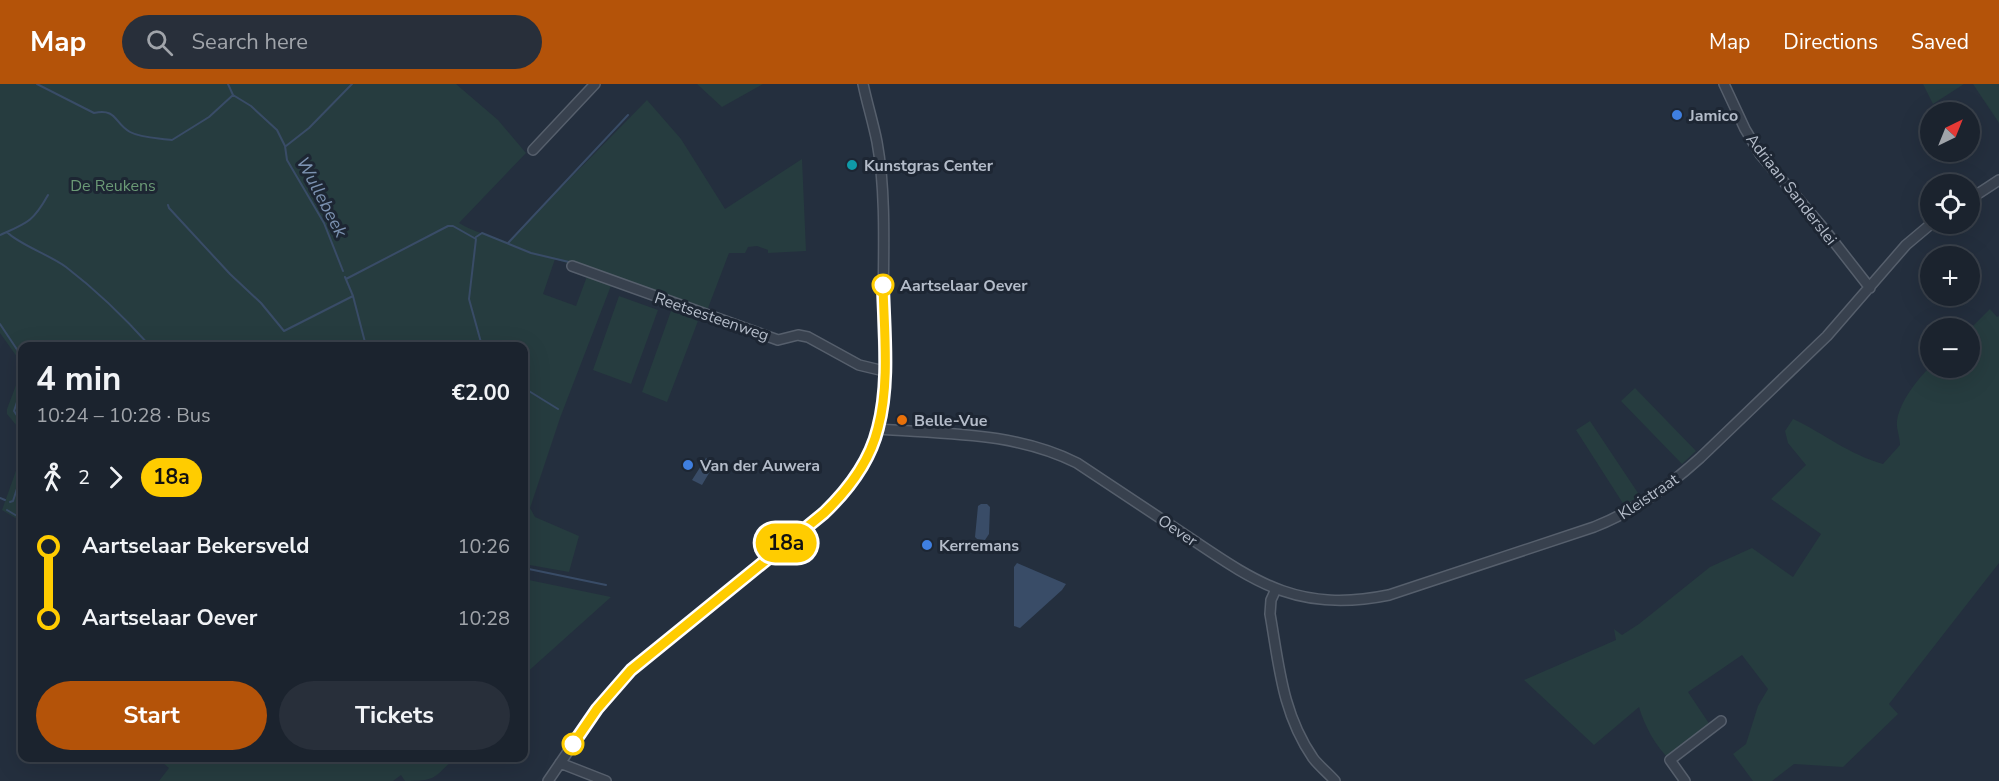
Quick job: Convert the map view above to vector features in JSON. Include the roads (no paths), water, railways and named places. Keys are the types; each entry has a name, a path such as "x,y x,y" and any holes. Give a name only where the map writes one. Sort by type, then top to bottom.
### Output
{"street":[{"path":"532,150 595,84"},
{"path":"548,781 597,709 631,670 838,499 860,471 878,429 884,389 882,184 877,143 863,84"},
{"name":"Adriaan Sanderslei","path":"1724,84 1745,129 1760,154 1870,288"},
{"path":"1980,192 1999,180"},
{"name":"Kleistraat","path":"1276,589 1297,596 1331,601 1359,601 1389,595 1594,527 1627,513 1661,490 1700,458 1827,336 1906,245 1920,233"},
{"name":"Reetsesteenweg","path":"572,266 778,340 798,335 808,337 859,365 884,371"},
{"name":"Oever","path":"878,429 1001,439 1050,450 1077,463 1244,574 1276,589"},
{"path":"1276,589 1271,600 1270,614 1284,699 1296,731 1314,760 1335,781"},
{"path":"1685,781 1670,760 1721,721"},
{"path":"560,763 606,781"}],"water":[{"path":"706,458 715,463 702,485 692,480"},
{"path":"987,504 990,507 989,534 985,540 975,537 978,506"},
{"path":"1017,563 1066,584 1020,628 1014,626 1014,567"}],"waterway":[{"name":"Wullebeek","path":"37,84 94,113 111,114 134,134 172,140 209,117 233,95 251,106 277,130 285,146 287,160 324,223 343,271"},
{"path":"228,84 233,95"},
{"path":"286,146 309,128 352,84"},
{"path":"508,243 628,115"},
{"path":"0,235 28,221 38,211 48,195"},
{"path":"168,205 230,274 261,303 284,331 353,296"},
{"path":"346,279 448,226 453,226 476,239 469,299 481,342"},
{"path":"7,232 77,276 146,342"},
{"path":"476,237 482,233 531,253 569,262"},
{"name":"Wullebeek","path":"345,277 353,296 365,342"},
{"path":"0,324 18,351"},
{"path":"528,390 558,409"},
{"path":"18,399 14,411 18,417"},
{"path":"10,502 13,501 18,485"},
{"path":"0,498 5,500"},
{"path":"7,510 18,517"},
{"name":"Wullebeek","path":"528,569 606,585"}],"place":[{"name":"Jamico","path":"1677,115"},
{"name":"Kunstgras Center","path":"852,165"},
{"name":"Aartselaar Oever","path":"883,285"},
{"name":"Belle-Vue","path":"902,420"},
{"name":"Van der Auwera","path":"688,465"},
{"name":"Kerremans","path":"927,545"}],"park label":[{"name":"De Reukens","path":"113,185"}]}
